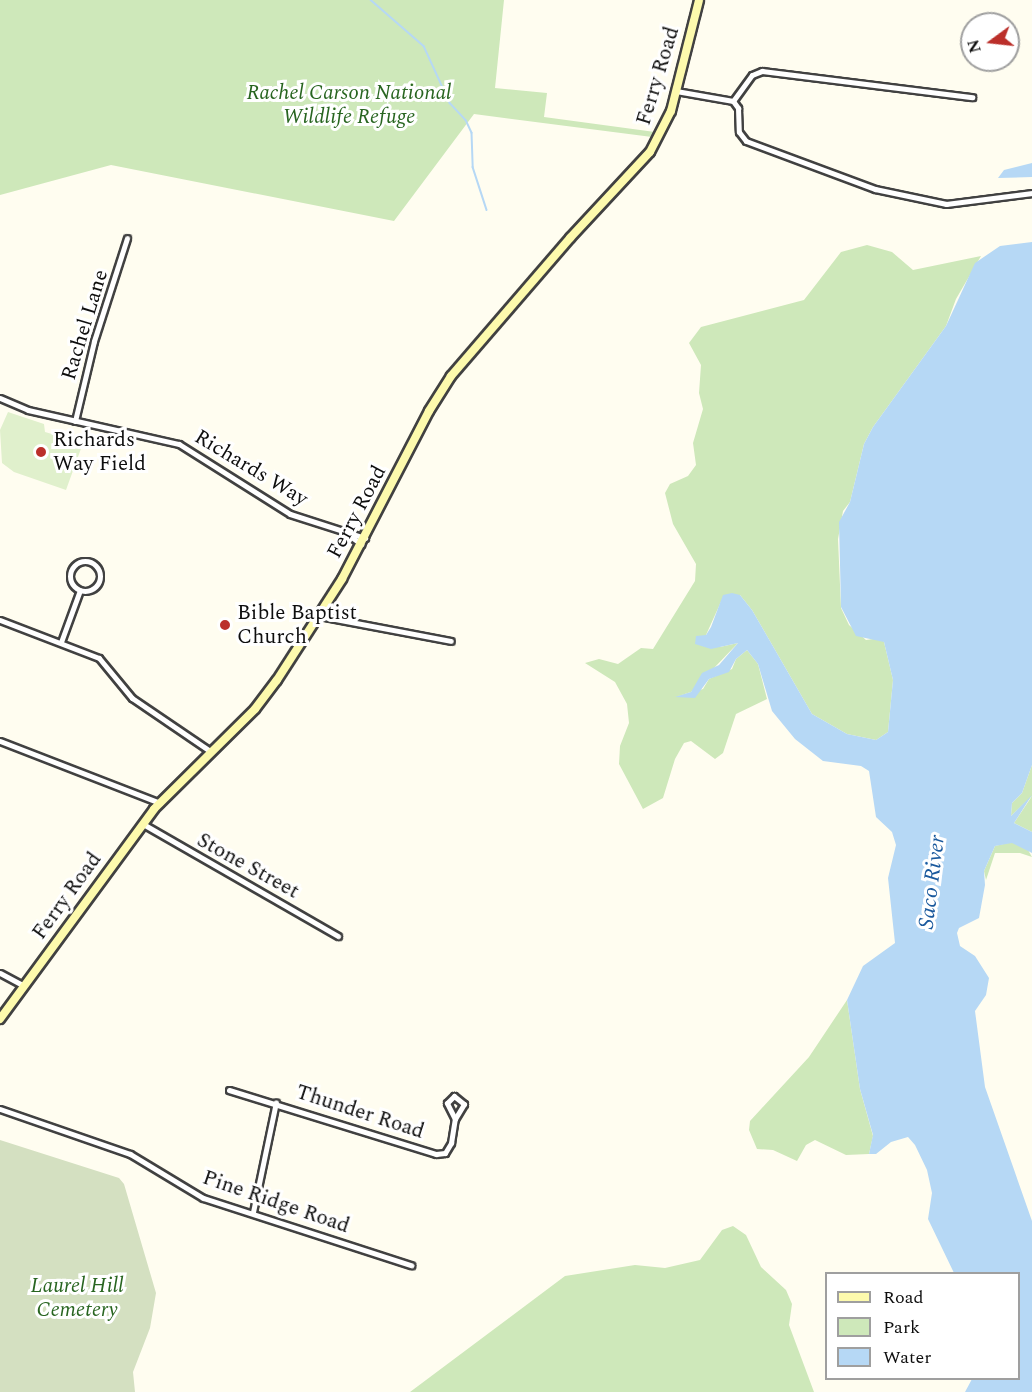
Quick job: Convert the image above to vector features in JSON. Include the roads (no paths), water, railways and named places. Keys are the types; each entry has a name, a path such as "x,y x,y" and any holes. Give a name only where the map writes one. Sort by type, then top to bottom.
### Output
{"main road":[{"name":"Ferry Road","path":"0,1019 160,802 270,691 319,616 363,541 444,386 570,237 650,152 666,124 699,0"}],"street":[{"path":"733,101 752,75 762,71 972,97"},
{"path":"676,91 733,101 738,108 739,132 746,141 875,189 946,204 1032,193"},
{"name":"Rachel Lane","path":"75,421 92,350 127,238"},
{"name":"Richards Way","path":"0,398 21,408 185,447 290,514 363,541"},
{"path":"89,562 97,568 98,582 91,589 80,590 72,584 70,574 78,563 89,562"},
{"path":"60,642 80,590"},
{"path":"319,616 451,641"},
{"path":"0,620 99,658 134,699 210,751"},
{"path":"0,741 160,802"},
{"name":"Stone Street","path":"143,824 338,936"},
{"path":"0,973 24,987"},
{"name":"Thunder Road","path":"229,1090 276,1102 436,1154 450,1148 455,1119"},
{"path":"253,1212 276,1102"},
{"name":"Pine Ridge Road","path":"0,1109 125,1152 203,1198 253,1212 411,1265"}],"water":[{"path":"1032,163 1032,177 998,178 1004,170"},
{"name":"Saco River","path":"1032,242 1032,765 1022,793 1012,803 1011,816 1032,795 1014,823 1032,832 1032,853 1012,843 995,846 984,871 985,885 979,918 959,928 957,933 960,946 975,956 989,978 986,995 975,1011 985,1087 1032,1221 1032,1392 965,1392 971,1380 1020,1380 1020,1272 954,1272 928,1219 932,1193 927,1170 915,1145 908,1137 891,1142 876,1154 869,1154 873,1135 860,1089 847,1000 863,966 895,943 888,878 896,845 892,832 876,817 869,771 861,766 823,761 795,739 772,711 758,664 747,650 736,659 729,672 709,679 695,698 675,697 691,692 702,673 719,665 738,643 711,649 695,644 696,636 706,635 711,627 723,595 732,593 740,595 752,610 812,714 847,734 876,740 888,732 893,680 884,642 856,636 841,607 839,522 850,502 864,444 873,427 946,326 975,263 1000,246"}],"waterway":[{"path":"371,0 424,46 450,103 466,120 472,133 473,167 487,210"}],"place":[{"name":"Richards Way Field","path":"41,452"},
{"name":"Bible Baptist Church","path":"225,625"}],"park label":[{"name":"Rachel Carson National Wildlife Refuge","path":"349,105"},
{"name":"Laurel Hill Cemetery","path":"77,1298"}]}
